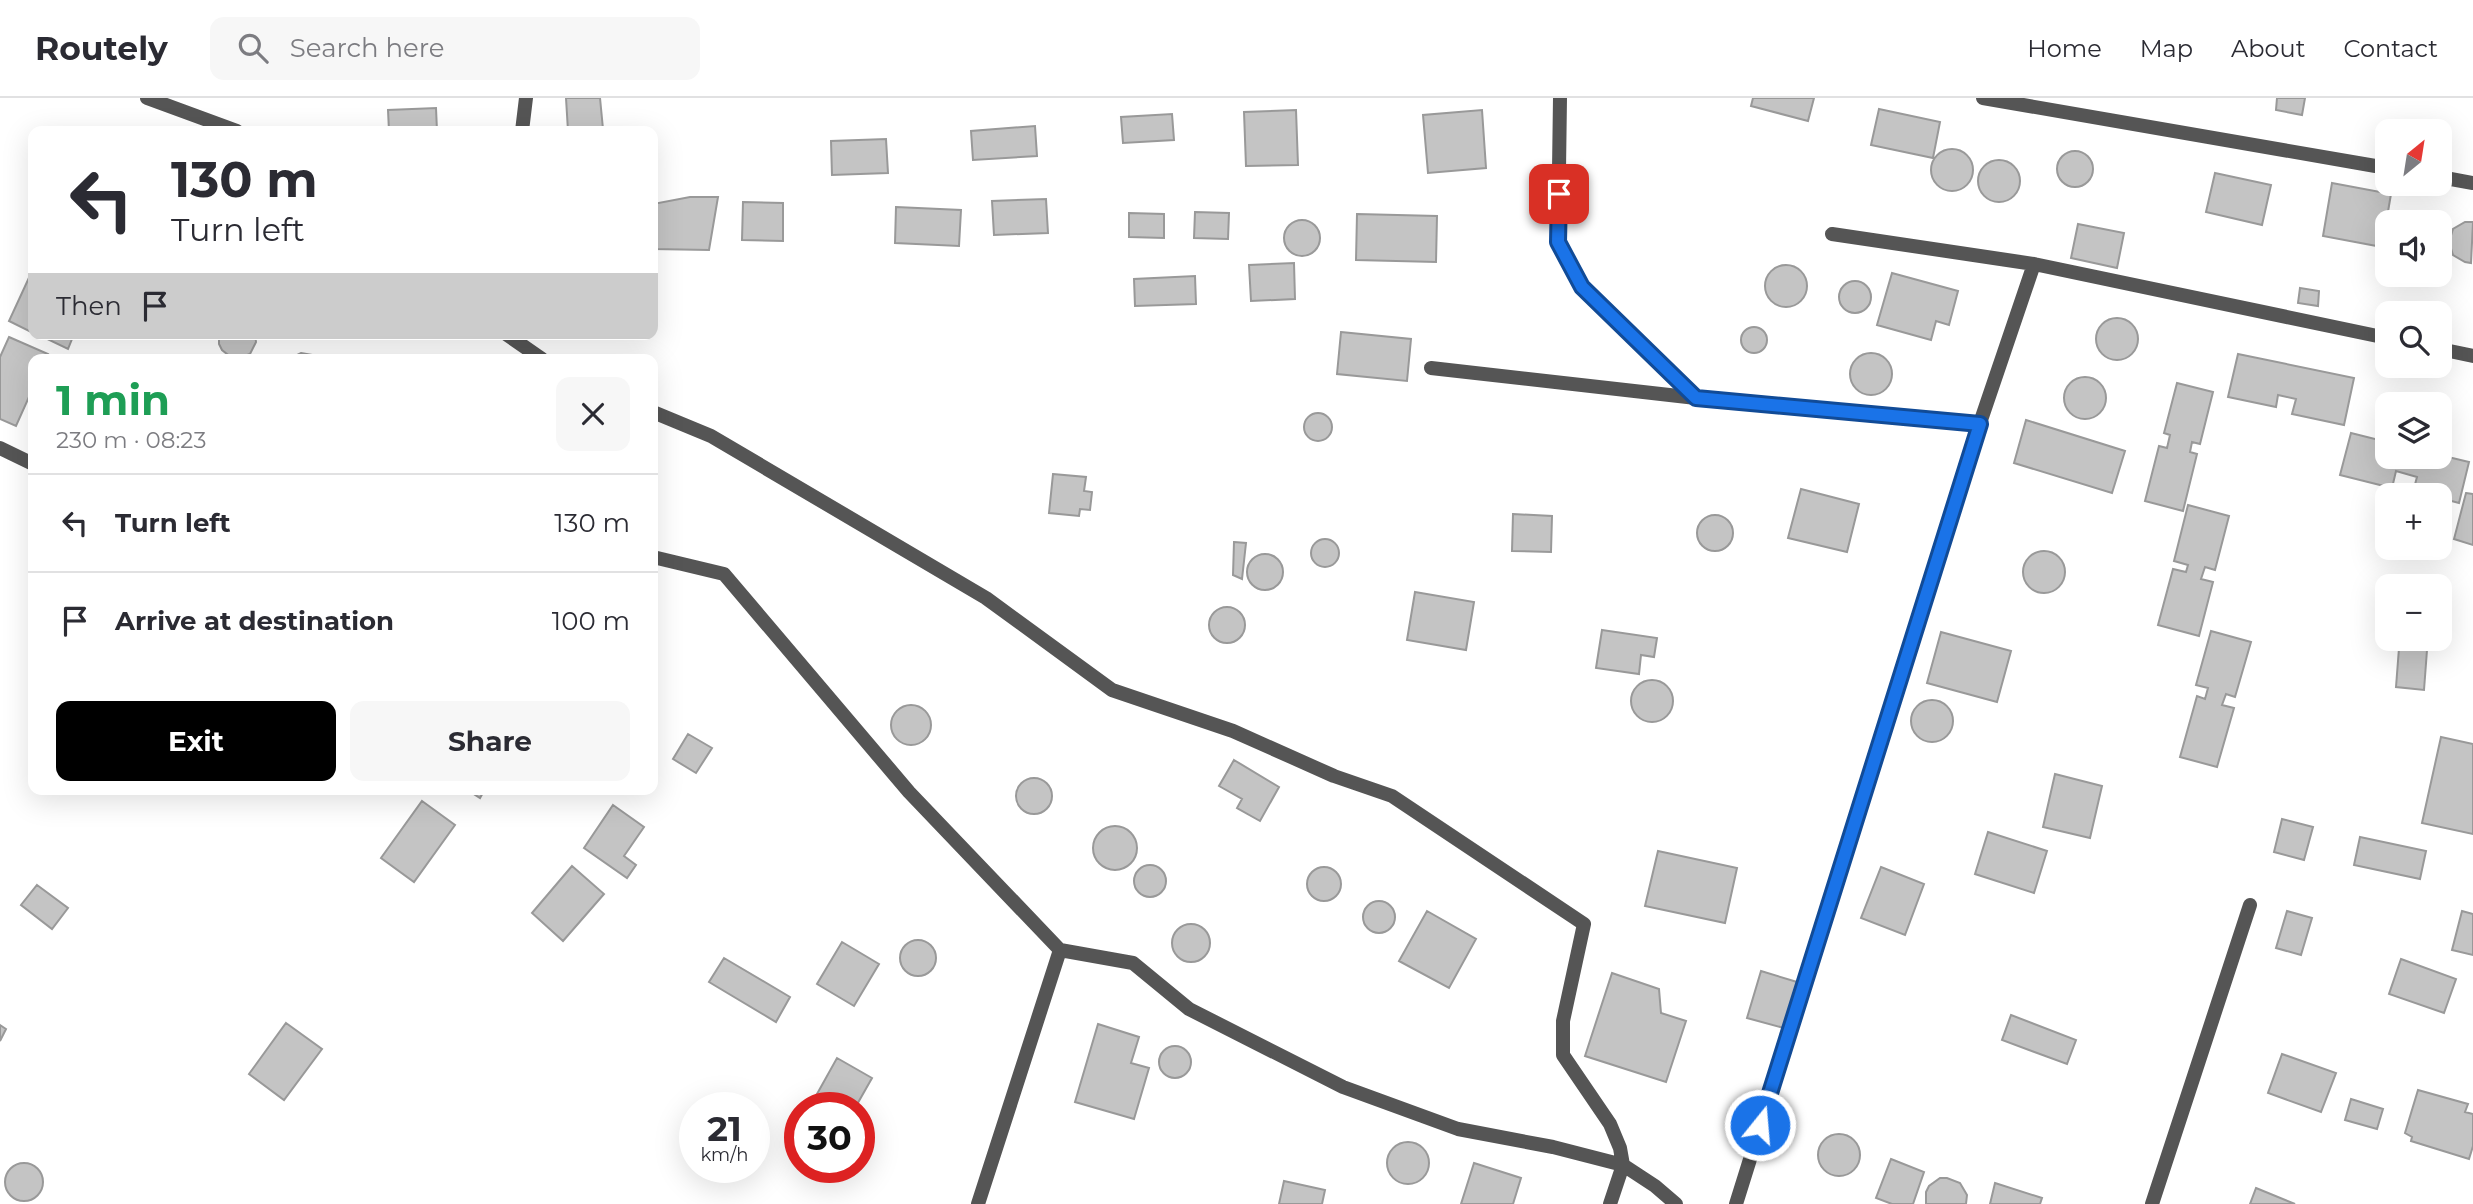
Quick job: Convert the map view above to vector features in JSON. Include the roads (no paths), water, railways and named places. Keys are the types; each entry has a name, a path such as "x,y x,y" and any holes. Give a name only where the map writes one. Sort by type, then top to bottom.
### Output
{"street":[{"path":"147,98 223,126"},
{"path":"523,126 526,98"},
{"path":"1560,98 1558,242 1582,287 1696,398"},
{"path":"1983,98 2375,166"},
{"path":"2452,179 2473,183"},
{"path":"1832,234 2034,264 2375,335"},
{"path":"1736,1204 1980,424 2034,264"},
{"path":"515,340 535,354"},
{"path":"2452,352 2473,356"},
{"path":"1431,368 1696,398 1980,424"},
{"path":"658,414 711,436 986,598 1112,690 1233,730 1334,775 1392,796 1584,924 1563,1021 1563,1055 1610,1124 1620,1148 1623,1165 1610,1204"},
{"path":"0,448 28,462"},
{"path":"658,558 724,573 909,792 1059,950 1133,963 1189,1009 1343,1087 1458,1129 1541,1144 1623,1165 1676,1204"},
{"path":"2152,1204 2250,905"},
{"path":"978,1204 1059,950"}]}
